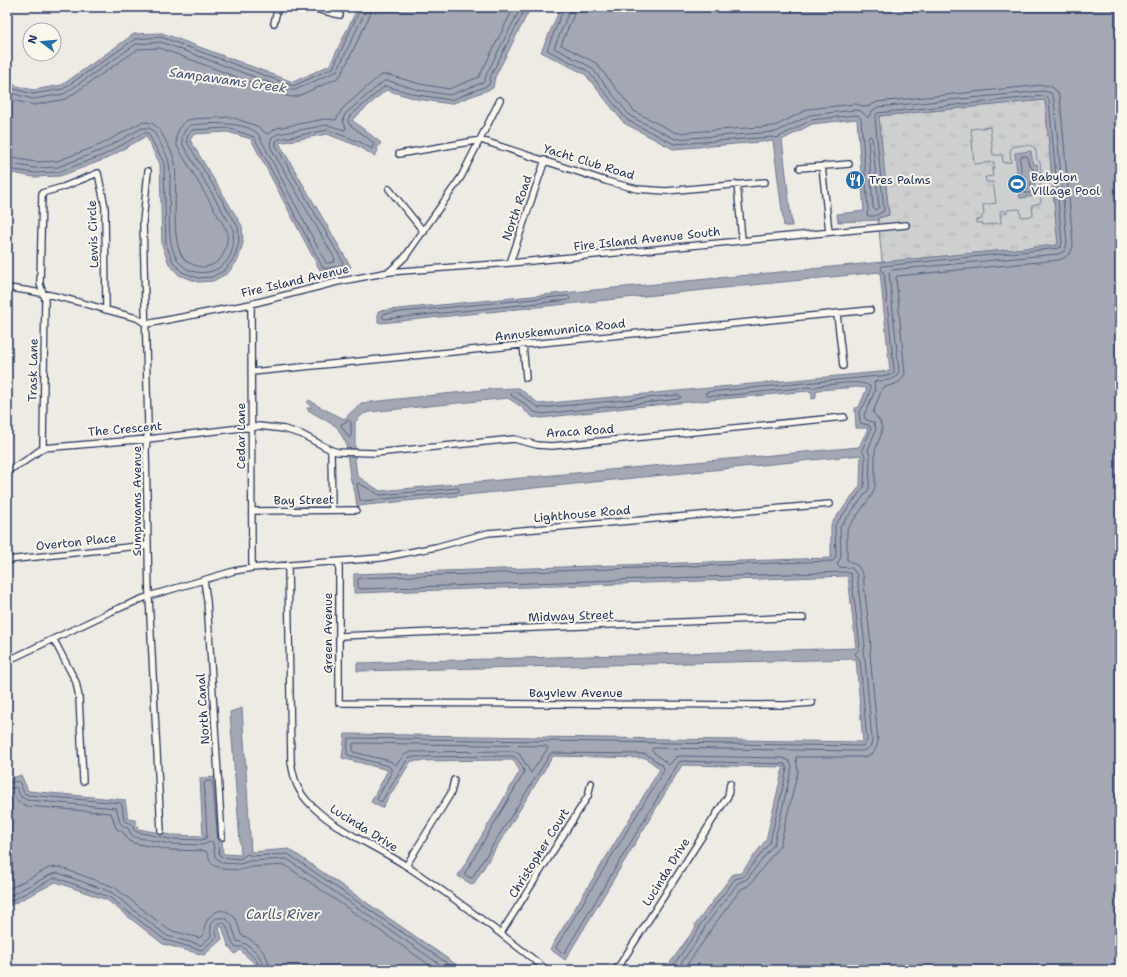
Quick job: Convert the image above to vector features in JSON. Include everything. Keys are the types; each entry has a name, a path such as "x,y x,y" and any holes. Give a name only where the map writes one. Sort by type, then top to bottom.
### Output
{"street":[{"path":"274,23 278,7"},
{"path":"308,7 340,15"},
{"path":"389,272 405,257 424,232 461,177 500,100"},
{"path":"399,154 481,140"},
{"name":"Yacht Club Road","path":"481,140 606,181 636,189 666,191 765,182"},
{"name":"North Road","path":"510,263 545,160"},
{"path":"800,168 849,164"},
{"path":"822,166 829,232"},
{"name":"Sumpwams Avenue","path":"148,170 143,222 148,439 146,450 149,596 161,831"},
{"name":"Lewis Circle","path":"42,293 40,284 42,193 98,174 105,207 106,310"},
{"path":"736,184 742,240"},
{"path":"389,189 424,232"},
{"name":"Fire Island Avenue South","path":"389,272 510,263 906,225"},
{"name":"Fire Island Avenue","path":"146,324 251,304 337,282 389,272"},
{"path":"7,288 25,289 42,293 137,318 146,324"},
{"name":"Trask Lane","path":"42,293 45,299 43,448"},
{"name":"Cedar Lane","path":"251,304 252,568"},
{"name":"Annuskemunnica Road","path":"252,372 870,310"},
{"path":"837,314 842,366"},
{"path":"523,344 526,378"},
{"name":"Araca Road","path":"252,428 259,426 284,429 301,434 331,450 346,453 375,453 514,439 537,445 552,446 844,417"},
{"name":"The Crescent","path":"7,471 43,448 252,428"},
{"path":"331,450 332,510"},
{"name":"Lighthouse Road","path":"339,562 411,553 488,533 830,504"},
{"name":"Bay Street","path":"252,512 356,510"},
{"name":"Overton Place","path":"7,560 148,545"},
{"path":"7,662 110,612 149,596 234,570 339,562"},
{"name":"Green Avenue","path":"339,562 339,703"},
{"name":"Lucinda Drive","path":"288,565 291,762 294,779 300,791 306,800 325,818 406,866 502,933 548,970"},
{"name":"North Canal","path":"204,580 207,601 222,837"},
{"name":"Midway Street","path":"340,636 803,618"},
{"path":"54,640 76,682 79,697 82,781"},
{"name":"Bayview Avenue","path":"339,703 778,705 812,703"},
{"path":"406,866 451,793 454,780"},
{"name":"Christopher Court","path":"502,933 588,796 591,783"},
{"name":"Lucinda Drive","path":"615,970 621,963 728,796 730,783"}],"green space":[{"path":"1045,100 1058,245 882,262 878,218 889,215 878,116"},
{"name":"Babylon Village Pool","path":"990,127 993,155 1002,155 1003,163 1011,162 1010,152 1012,147 1028,145 1036,150 1037,160 1040,162 1042,182 1039,186 1041,201 1040,203 1032,205 1033,216 1021,217 1020,209 1007,210 1007,213 1004,213 1004,210 1000,211 1001,223 983,225 983,223 976,223 976,220 982,219 984,214 983,205 996,203 993,182 986,182 985,177 993,176 992,169 994,168 994,162 974,164 971,129"}],"water":[{"name":"Sampawams Creek","path":"358,7 531,7 495,77 493,88 451,104 417,99 386,90 352,120 381,143 374,156 358,146 327,134 279,143 351,267 322,274 251,139 228,132 194,134 190,140 242,226 243,243 238,260 228,273 213,281 198,282 179,275 169,264 162,245 160,164 146,136 106,159 60,176 34,177 7,172 7,83 33,90 62,85 134,34 162,33 293,82 330,65"},
{"path":"561,7 1120,7 1120,970 665,970 696,927 695,925 733,874 741,873 766,840 784,767 682,765 565,960 550,949 660,769 646,758 553,756 473,885 458,876 520,771 513,760 411,761 382,808 371,802 388,770 342,758 345,734 863,742 856,659 357,671 357,663 856,648 848,576 354,593 354,574 831,558 831,524 860,486 861,455 357,506 355,492 350,477 346,443 337,427 308,410 307,408 312,407 307,403 309,400 344,419 361,403 491,389 519,388 539,404 890,371 880,272 381,323 378,322 378,311 1058,245 1045,100 879,116 889,215 878,218 878,220 838,222 837,214 864,211 857,119 812,124 782,140 792,226 784,226 773,141 673,149 624,123 585,74 541,52","holes":["857,387 867,388 859,407 855,408 856,428 868,428 859,447 380,491 357,476 355,459 355,422 363,414 369,412 508,398 523,408 534,418 542,418 634,407 809,391 812,393 812,399 816,398 816,392 818,390"]},
{"path":"1031,151 1033,164 1037,164 1039,181 1034,182 1036,196 1020,198 1015,153"},
{"name":"Carlls River","path":"242,708 251,852 289,849 464,970 255,970 254,963 240,950 235,954 228,945 222,926 219,928 222,939 204,955 163,944 107,900 56,882 7,907 7,780 21,775 28,791 125,800 128,819 135,820 138,829 171,835 203,836 200,778 217,777 223,854 241,855 230,712"}],"place":[{"name":"Tres Palms","path":"855,180"},
{"name":"Babylon Village Pool","path":"1017,184"}]}
